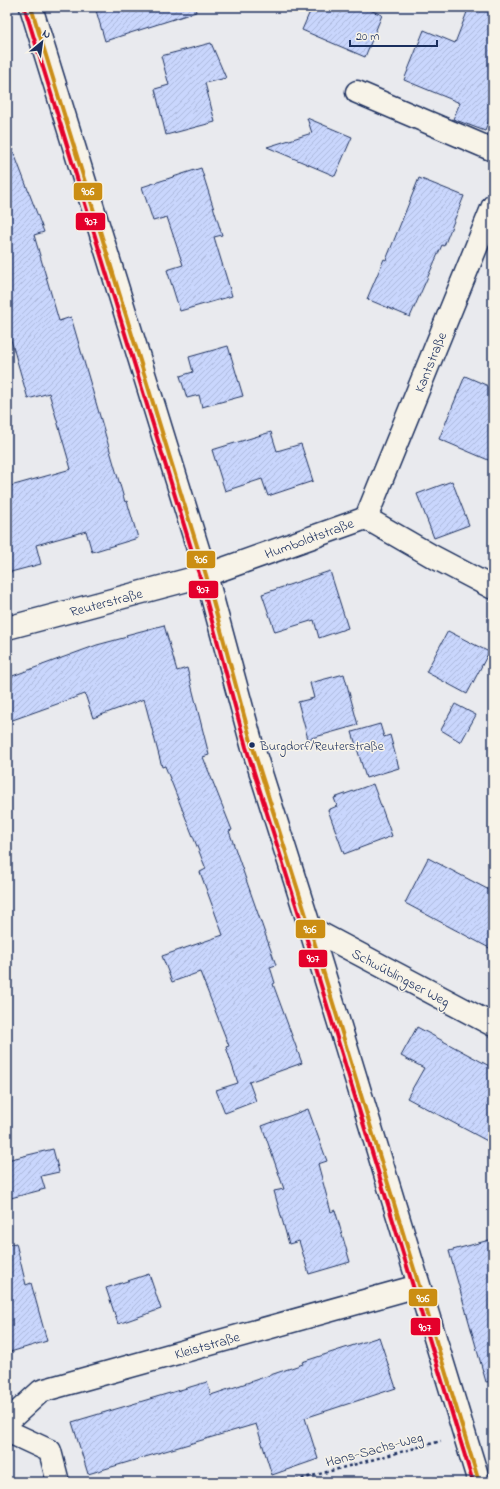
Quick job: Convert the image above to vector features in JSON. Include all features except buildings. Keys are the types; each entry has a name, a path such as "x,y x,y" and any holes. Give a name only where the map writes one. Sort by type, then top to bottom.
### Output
{"street":[{"path":"31,7 206,575 252,745 310,928 479,1482"},
{"path":"357,92 493,150"},
{"name":"Kantstraße","path":"366,518 491,220"},
{"name":"Humboldtstraße","path":"206,575 366,518 432,556 493,588"},
{"name":"Reuterstraße","path":"7,628 206,575"},
{"name":"Schwüblingser Weg","path":"310,928 493,1025"},
{"name":"Kleiststraße","path":"7,1422 41,1391 418,1286"},
{"path":"7,1431 50,1451 58,1482"}],"path":[{"name":"Hans-Sachs-Weg","path":"290,1482 464,1435"}],"transit line":[{"name":"906","path":"31,7 206,575 252,745 310,928 479,1482"},
{"name":"907","path":"25,9 200,577 246,747 304,930 473,1482"}],"place":[{"name":"Burgdorf/Reuterstraße","path":"252,745"}]}
